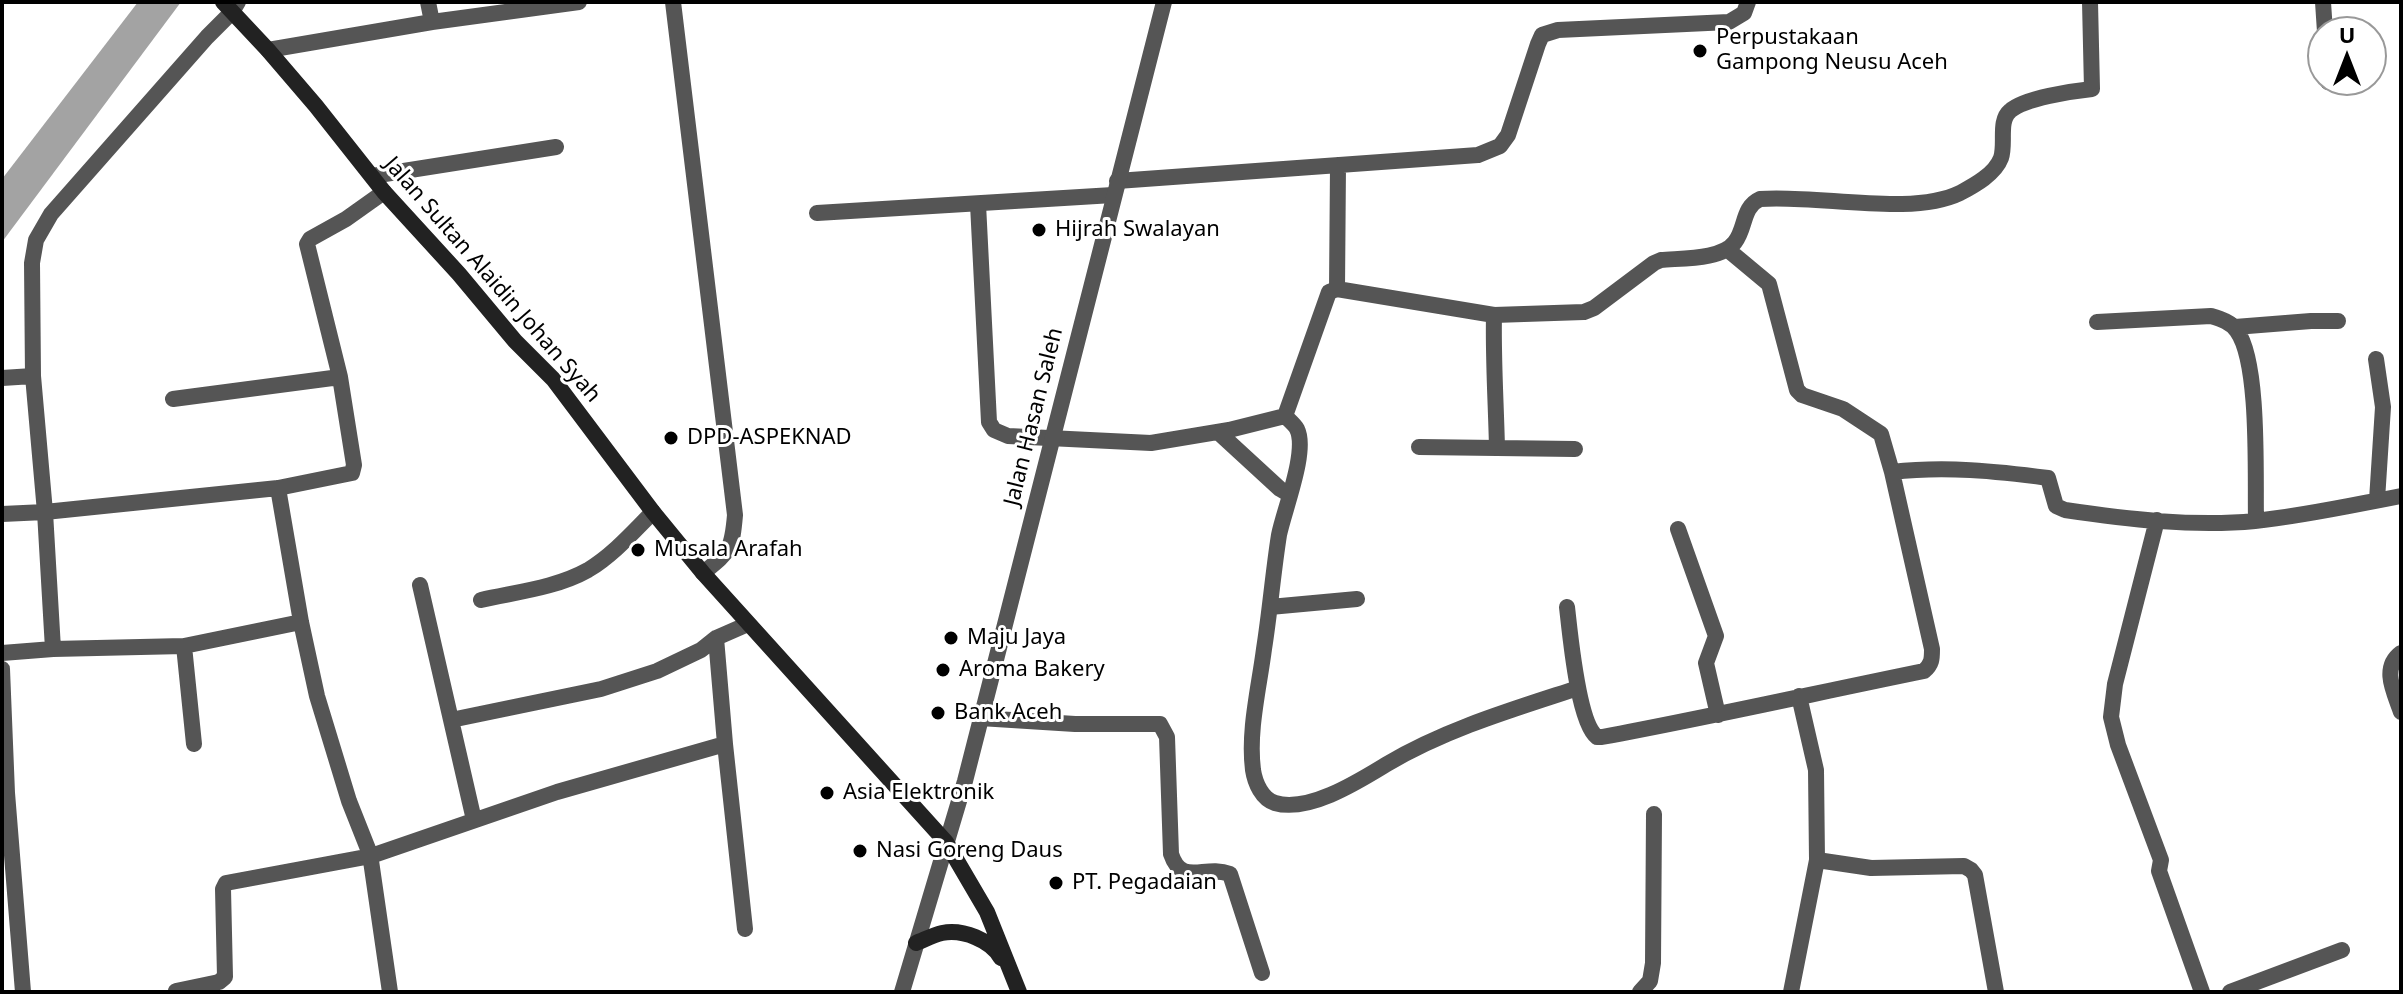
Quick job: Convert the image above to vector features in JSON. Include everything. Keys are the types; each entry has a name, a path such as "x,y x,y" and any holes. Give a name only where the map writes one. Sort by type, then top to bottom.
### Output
{"main road":[{"name":"Jalan Sultan Alaidin Johan Syah","path":"229,5 384,192 515,341 553,379 703,573 946,842 987,912 1018,990"},
{"path":"916,943 942,933 964,934 995,947 1018,990"}],"street":[{"path":"428,2 432,22"},
{"path":"268,50 432,22 579,2"},
{"path":"673,2 735,515 733,539 727,553 703,573"},
{"name":"Jalan Hasan Saleh","path":"902,992 980,718 1164,2"},
{"path":"817,213 978,204 1338,165 1478,155 1500,146 1508,135 1542,35 1550,31 1729,22 1744,13 1748,2"},
{"path":"1285,416 1324,299 1329,292 1337,289 1494,315 1584,312 1594,308 1654,263 1712,256 1727,249 1735,243 1750,206 1760,199 1925,203 1945,199 1980,181 1995,169 2000,160 2004,123 2012,109 2028,102 2092,89 2090,2"},
{"path":"53,649 33,376 32,263 36,240 41,228 61,202 207,37 229,5"},
{"path":"372,176 556,147"},
{"path":"1337,289 1338,165"},
{"path":"2,514 278,488 345,476 354,471 340,377 308,252 308,241 384,192"},
{"path":"978,204 989,422 994,430 1008,436 1151,443 1218,432 1285,416"},
{"path":"1567,607 1578,688 1591,731 1597,737 1924,671 1932,660 1881,434 1843,409 1802,395 1797,390 1772,290 1764,279 1727,249"},
{"path":"1494,315 1497,448"},
{"path":"2097,322 2211,316 2235,327 2249,361 2256,521"},
{"path":"2235,327 2277,322 2338,321"},
{"path":"2376,359 2383,407 2377,500"},
{"path":"2,378 33,376"},
{"path":"173,399 340,377"},
{"path":"1285,416 1297,429 1301,445 1280,533 1254,720 1253,768 1260,790 1274,803 1298,804 1322,798 1407,752 1522,706 1578,688"},
{"path":"1218,432 1290,495"},
{"path":"1419,447 1575,449"},
{"path":"1892,472 1924,468 1960,469 2048,478 2056,506 2065,510 2157,520 2256,521 2401,496"},
{"path":"278,488 317,696 349,801 371,856 390,992"},
{"path":"481,600 560,582 589,569 614,551 653,512"},
{"path":"2157,520 2115,684 2111,717 2118,745 2161,860 2159,871 2202,992"},
{"path":"1678,529 1716,636 1706,663 1718,715"},
{"path":"420,585 474,820"},
{"path":"1270,607 1357,599"},
{"path":"2,653 184,646 301,622"},
{"path":"451,720 601,689 657,671 748,624"},
{"path":"716,638 745,929"},
{"path":"184,646 194,744"},
{"path":"2401,653 2391,662 2390,671 2401,712"},
{"path":"2,669 5,793 23,992"},
{"path":"1791,992 1817,860 1816,770 1799,696"},
{"path":"980,718 1075,724 1160,724 1167,737 1171,854 1175,866 1186,873 1218,870 1230,874 1262,973"},
{"path":"176,991 219,982 225,977 223,889 226,883 371,856 584,784 725,744"},
{"path":"1640,992 1650,981 1653,963 1654,814"},
{"path":"1817,860 1871,868 1964,866 1971,870 1975,875 1996,992"},
{"path":"2230,992 2342,950"}],"shaded area":[{"path":"138,2 181,2 2,242 2,179"}],"place":[{"name":"Perpustakaan Gampong Neusu Aceh","path":"1700,51"},
{"name":"Hijrah Swalayan","path":"1039,230"},
{"name":"DPD-ASPEKNAD","path":"671,438"},
{"name":"Musala Arafah","path":"638,550"},
{"name":"Maju Jaya","path":"951,638"},
{"name":"Aroma Bakery","path":"943,670"},
{"name":"Bank Aceh","path":"938,713"},
{"name":"Asia Elektronik","path":"827,793"},
{"name":"Nasi Goreng Daus","path":"860,851"},
{"name":"PT. Pegadaian","path":"1056,883"}]}
